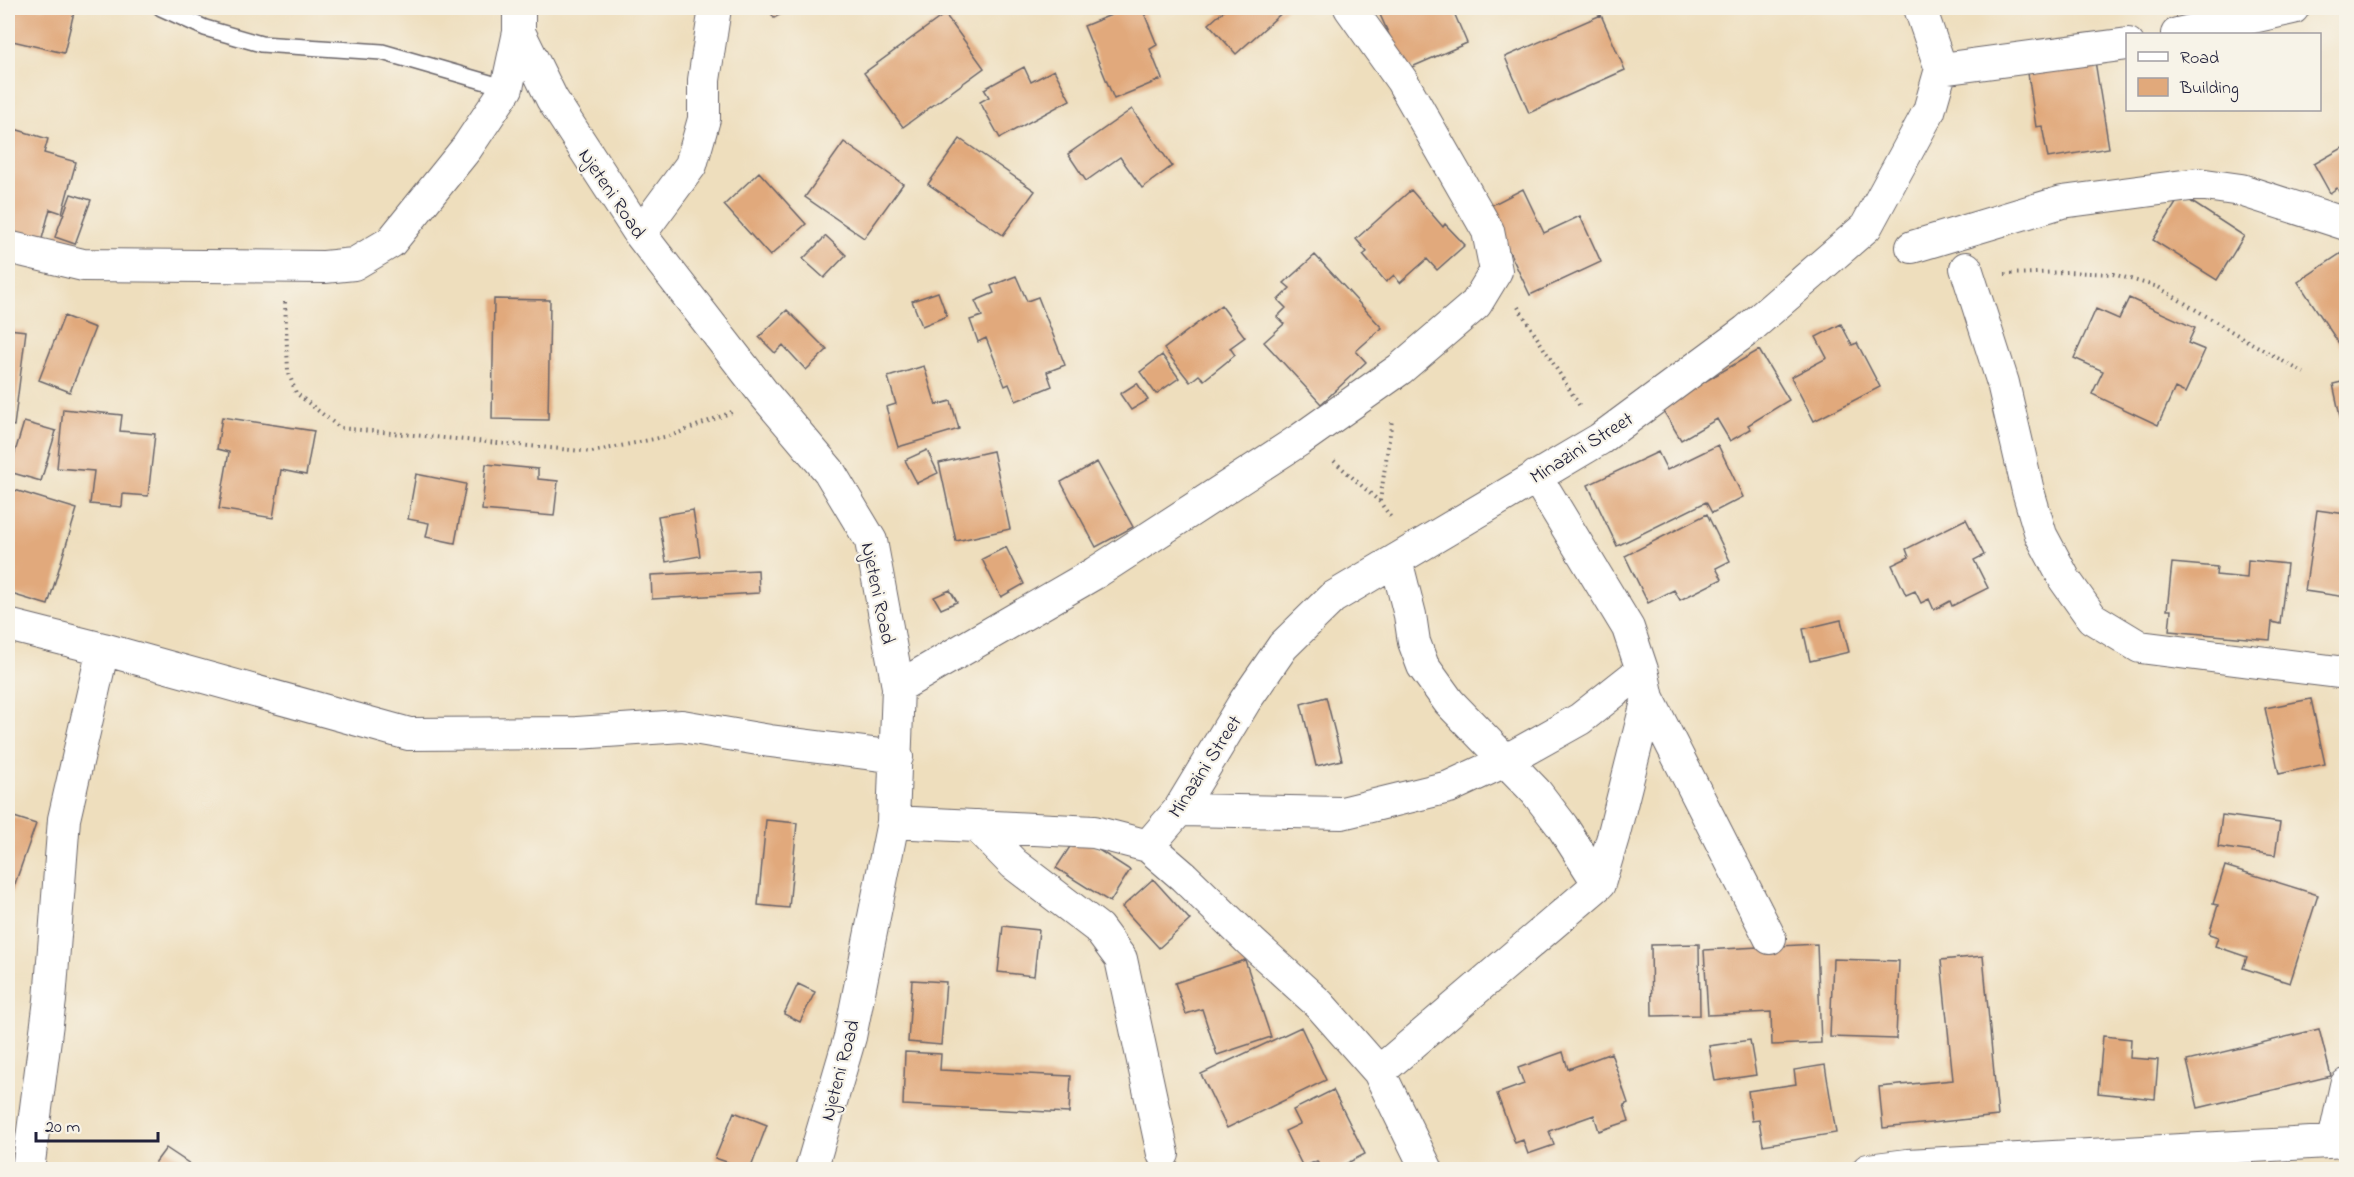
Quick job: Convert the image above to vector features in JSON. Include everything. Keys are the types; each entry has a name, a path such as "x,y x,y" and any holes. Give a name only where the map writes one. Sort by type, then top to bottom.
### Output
{"street":[{"path":"640,234 691,165 704,120 704,80 715,8"},
{"path":"898,687 1095,573 1301,439 1400,369 1476,304 1496,271 1488,231 1402,81 1350,8"},
{"path":"1920,8 1941,69 2126,44"},
{"path":"2181,33 2293,8"},
{"path":"8,247 83,265 324,267 354,264 391,242 466,148 507,88 519,20"},
{"name":"Njeteni Road","path":"519,20 552,99 640,234 764,394 829,471 871,542 898,687 893,822 850,1037 811,1170"},
{"name":"Minazini Street","path":"1148,846 1179,810 1245,701 1283,646 1332,598 1600,438 1746,331 1866,227 1929,111 1941,69"},
{"path":"1912,247 2062,202 2198,184 2241,190 2346,224"},
{"path":"1966,268 2002,384 2041,535 2065,580 2092,618 2140,647 2346,673"},
{"path":"1536,476 1628,628 1645,684 1770,938"},
{"path":"1404,555 1414,642 1423,666 1449,702 1536,792 1556,818 1599,884"},
{"path":"8,625 410,734 577,733 682,726 770,741 897,757"},
{"path":"28,1170 50,1000 64,819 103,649"},
{"path":"1179,810 1342,813 1449,787 1505,761 1645,684"},
{"path":"1379,1072 1599,884 1645,684"},
{"path":"893,822 1094,832 1148,846 1184,876 1319,1004 1379,1072 1427,1170"},
{"path":"977,826 1014,864 1098,928 1121,958 1163,1154"},
{"path":"1868,1170 2340,1141 2346,1085"}],"lane":[{"path":"161,8 205,28 261,44 382,52 507,88"}],"path":[{"path":"284,266 288,371 296,393 340,428 592,452 673,435 725,415 764,394"},
{"path":"1966,268 1997,274 2068,272 2113,274 2158,287 2304,373"},
{"path":"1496,271 1600,438"},
{"path":"1380,502 1400,369"},
{"path":"1301,439 1338,464 1380,502 1404,555"}],"building":[{"path":"8,8 75,8 64,53 8,40"},
{"path":"768,8 792,8 774,18"},
{"path":"1128,8 1142,8 1157,45 1150,49 1162,79 1114,99 1084,26"},
{"path":"1227,8 1287,8 1236,54 1209,24"},
{"path":"1377,8 1452,8 1467,43 1405,70"},
{"path":"945,14 984,68 903,127 864,73"},
{"path":"1601,15 1625,70 1529,113 1505,57"},
{"path":"2095,61 2109,148 2048,158 2042,126 2036,127 2028,73"},
{"path":"1024,67 1031,82 1054,70 1070,100 1000,138 980,102 989,97 984,89"},
{"path":"1132,109 1172,166 1142,188 1120,157 1086,181 1068,154"},
{"path":"8,127 48,139 44,153 76,162 62,213 50,209 39,250 8,242"},
{"path":"960,139 1035,191 1003,235 928,184"},
{"path":"844,142 903,184 864,238 805,197"},
{"path":"2346,146 2346,200 2344,201 2337,188 2330,193 2314,164"},
{"path":"759,172 806,224 770,256 724,205"},
{"path":"1523,189 1544,233 1580,216 1601,262 1530,295 1488,207"},
{"path":"1411,190 1443,227 1445,224 1465,245 1437,270 1427,259 1400,283 1394,275 1386,282 1363,255 1367,252 1356,239"},
{"path":"71,194 91,200 75,244 55,237"},
{"path":"2181,195 2244,236 2217,280 2153,240"},
{"path":"826,236 846,255 824,278 803,259"},
{"path":"2346,250 2346,354 2298,282"},
{"path":"1315,255 1382,328 1356,351 1366,362 1321,404 1264,342 1284,324 1277,317 1286,308 1278,300 1290,288 1284,283"},
{"path":"1016,276 1027,301 1038,297 1065,365 1047,372 1052,386 1016,401 1009,384 1005,386 986,338 978,342 970,320 982,316 975,301 994,293 991,286"},
{"path":"938,292 947,316 922,326 912,301"},
{"path":"2129,298 2195,328 2188,343 2205,350 2185,393 2175,388 2158,425 2092,394 2103,371 2074,358 2096,309 2119,319"},
{"path":"494,299 550,300 548,420 492,419"},
{"path":"1221,305 1245,337 1230,348 1235,355 1204,380 1199,375 1190,382 1164,349"},
{"path":"787,310 827,350 806,370 783,345 775,353 759,337"},
{"path":"64,316 95,328 70,392 39,380"},
{"path":"1841,324 1852,345 1857,343 1880,387 1814,421 1791,377 1827,358 1816,337"},
{"path":"8,329 26,331 14,426 8,425"},
{"path":"1759,350 1789,400 1748,425 1751,429 1730,441 1717,419 1681,440 1661,407"},
{"path":"1162,355 1179,378 1156,394 1140,372"},
{"path":"924,366 936,405 951,401 959,429 898,447 886,407 896,404 888,377"},
{"path":"2346,381 2346,420 2341,421 2333,384"},
{"path":"1137,383 1148,400 1131,410 1120,394"},
{"path":"63,409 122,415 120,431 155,434 148,496 123,494 122,507 90,504 94,471 57,468"},
{"path":"222,417 314,431 306,475 281,470 273,518 219,509 229,452 217,449"},
{"path":"24,422 56,431 41,481 9,472"},
{"path":"1718,445 1743,497 1712,513 1706,502 1617,546 1588,485 1658,452 1667,470"},
{"path":"927,450 938,473 917,483 905,460"},
{"path":"993,451 1010,529 956,541 939,463"},
{"path":"1097,462 1133,527 1096,547 1061,482"},
{"path":"486,464 538,469 538,479 558,481 554,516 482,510"},
{"path":"416,474 466,484 455,543 426,537 429,523 408,519"},
{"path":"8,488 77,509 48,605 8,593"},
{"path":"693,510 700,556 666,562 658,516"},
{"path":"2317,510 2346,514 2346,597 2305,591"},
{"path":"1707,514 1730,561 1716,568 1722,579 1680,600 1674,590 1648,603 1625,556"},
{"path":"1966,519 1984,555 1974,560 1988,588 1952,606 1950,601 1934,610 1929,599 1921,603 1915,591 1906,595 1892,565 1909,557 1906,549"},
{"path":"1006,547 1024,584 1001,597 982,559"},
{"path":"2248,560 2287,564 2280,624 2272,622 2270,640 2169,631 2171,610 2167,610 2172,563 2217,567 2216,575 2247,578"},
{"path":"758,570 759,593 652,599 651,575"},
{"path":"950,590 957,602 941,609 934,597"},
{"path":"1841,620 1849,652 1810,661 1803,629"},
{"path":"1326,697 1342,760 1316,766 1301,704"},
{"path":"2311,699 2325,764 2279,774 2265,708"},
{"path":"8,815 36,824 10,898 8,897"},
{"path":"2222,815 2280,823 2275,855 2218,847"},
{"path":"766,820 797,823 789,908 758,905"},
{"path":"1077,836 1130,870 1110,902 1056,868"},
{"path":"2225,866 2318,895 2290,983 2243,968 2247,957 2215,946 2218,937 2209,934 2218,905 2213,904"},
{"path":"1153,879 1190,920 1159,948 1122,907"},
{"path":"1003,926 1039,930 1034,976 998,972"},
{"path":"1699,944 1700,1015 1652,1016 1651,945"},
{"path":"1817,944 1821,1043 1772,1045 1771,1012 1708,1015 1704,950"},
{"path":"1983,956 1998,1116 1883,1128 1879,1087 1953,1080 1941,960"},
{"path":"1833,959 1899,961 1896,1039 1830,1037"},
{"path":"1245,960 1271,1037 1217,1055 1202,1009 1186,1014 1175,983"},
{"path":"912,980 946,982 941,1045 908,1042"},
{"path":"798,984 815,992 800,1022 784,1014"},
{"path":"1301,1027 1326,1080 1227,1128 1201,1074"},
{"path":"2319,1029 2331,1076 2198,1108 2187,1061"},
{"path":"2103,1036 2131,1039 2130,1058 2158,1060 2155,1099 2098,1093"},
{"path":"1750,1040 1756,1075 1715,1081 1709,1046"},
{"path":"905,1052 941,1054 940,1070 1071,1076 1069,1113 903,1105"},
{"path":"1563,1052 1568,1069 1611,1053 1628,1103 1624,1105 1629,1121 1599,1131 1594,1115 1549,1131 1554,1145 1528,1154 1523,1140 1515,1143 1497,1094 1524,1084 1518,1068"},
{"path":"1825,1065 1836,1133 1763,1145 1759,1120 1752,1121 1748,1091 1796,1084 1794,1070"},
{"path":"1333,1090 1365,1154 1334,1170 1321,1170 1317,1161 1303,1167 1285,1131 1300,1124 1293,1110"},
{"path":"734,1112 767,1125 750,1170 715,1158"},
{"path":"166,1148 199,1170 162,1170 155,1163"}]}
